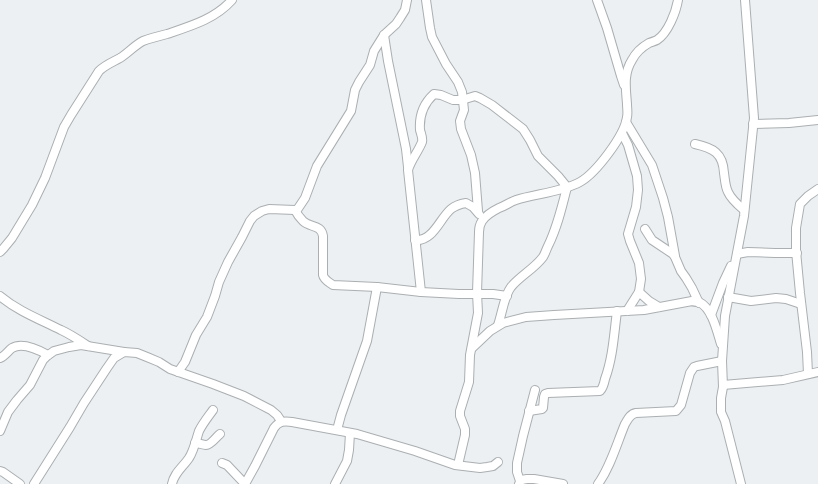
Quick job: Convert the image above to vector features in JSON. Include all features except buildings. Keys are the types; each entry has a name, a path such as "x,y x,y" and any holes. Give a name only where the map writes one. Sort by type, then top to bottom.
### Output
{"street":[{"path":"0,252 12,238 32,205 45,178 64,127 99,71 124,56 141,42 206,20 219,12 232,0"},
{"path":"178,372 185,362 196,335 207,317 219,282 250,220 262,211 269,209 297,210 299,208 305,198 317,166 350,111 355,90 370,65 374,51 384,36 400,18 405,10 407,0"},
{"path":"426,0 432,37 446,64 458,82 462,92 464,110 460,121 461,129 471,155 475,173 478,211"},
{"path":"598,0 620,76 626,90"},
{"path":"458,466 465,435 465,429 460,416 460,411 469,382 471,348 478,313 477,294 479,232 483,219 492,212 514,201 567,187 580,182 591,173 613,148 622,133 626,122 628,116 625,78 627,69 632,59 648,44 658,40 662,36 674,15 678,0"},
{"path":"740,484 722,412 721,398 724,321 744,210 754,118 745,0"},
{"path":"384,36 406,149 421,292"},
{"path":"408,170 422,139 420,124 421,114 425,103 432,95 436,94 453,100 462,100 475,96 492,105 520,126 530,140 538,156 567,187"},
{"path":"753,124 789,123 818,120"},
{"path":"626,122 652,165 668,217 675,256 681,271 692,288 699,303"},
{"path":"622,133 628,145 637,176 638,190 636,207 628,234 641,272 639,292 627,311"},
{"path":"695,144 711,148 719,155 722,161 727,191 735,202 744,210"},
{"path":"498,325 510,288 543,257 552,238 567,187"},
{"path":"808,374 796,253 796,228 800,204 818,189"},
{"path":"416,240 421,240 427,237 436,228 449,210 456,205 466,203 478,211 483,219"},
{"path":"295,210 303,222 320,229 322,232 324,236 323,274 328,282 333,285 376,287 421,292 494,294 507,296"},
{"path":"645,230 652,240 675,256"},
{"path":"711,315 723,283 736,256 748,252 796,253"},
{"path":"337,430 367,341 376,287"},
{"path":"639,292 659,307"},
{"path":"0,296 18,309 62,330 88,346"},
{"path":"728,297 751,301 776,298 786,299 801,304"},
{"path":"471,348 498,325 526,317 644,310 692,301 699,303 706,308 711,315 723,348"},
{"path":"529,411 542,410 544,396 548,393 600,391 608,372 614,346 617,311"},
{"path":"0,431 8,412 30,385 43,360 54,351 81,345 137,353 159,362 170,369 244,396 271,410 282,421"},
{"path":"0,358 6,355 12,348 19,346 31,347 48,355"},
{"path":"34,484 107,368 114,358 124,352"},
{"path":"598,484 607,469 625,424 632,414 636,412 676,411 681,405 692,369 697,366 722,361"},
{"path":"722,385 783,380 818,372"},
{"path":"535,390 517,463 519,482 527,479 533,482 563,484"},
{"path":"172,484 177,472 188,459 201,429 213,410"},
{"path":"222,462 227,465 245,484 276,424 282,421 350,432 458,466 480,468 493,466 498,462"},
{"path":"335,484 347,461 350,432"},
{"path":"195,444 209,444 220,434"},
{"path":"0,471 20,484"}]}
